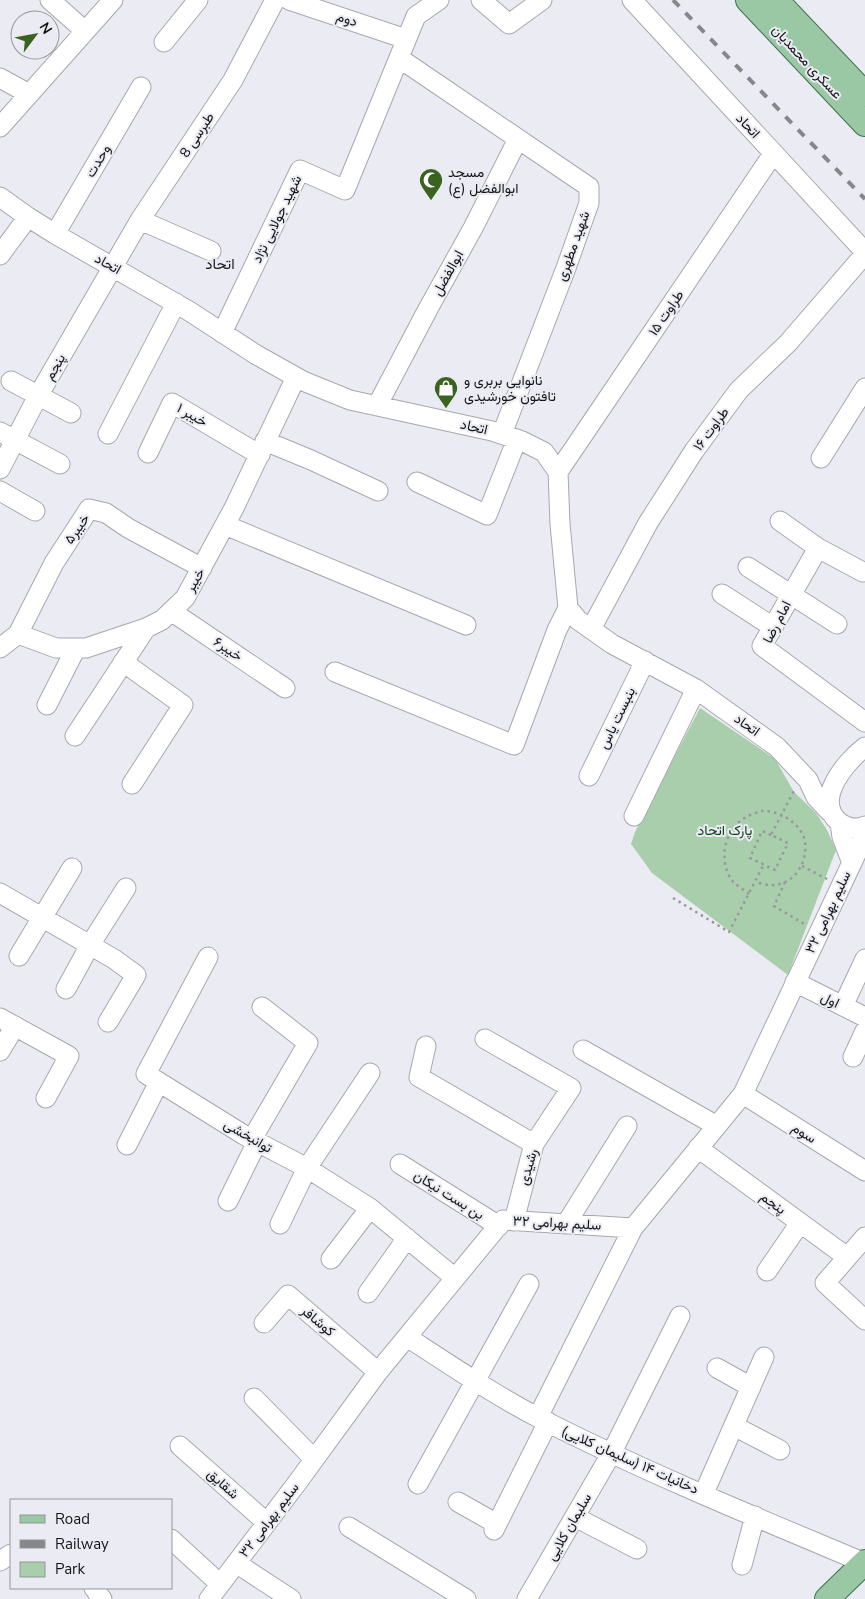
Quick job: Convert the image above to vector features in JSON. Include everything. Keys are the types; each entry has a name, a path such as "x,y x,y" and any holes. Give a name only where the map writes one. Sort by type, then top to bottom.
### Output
{"main road":[{"name":"عسکری محمدیان","path":"748,0 865,124"},
{"name":"عسکری محمدیان","path":"776,0 865,94"},
{"path":"827,1599 865,1562"}],"street":[{"path":"50,0 85,32"},
{"path":"0,127 113,0"},
{"path":"164,42 198,0"},
{"name":"طبرسی 8","path":"113,267 140,220 233,80 275,0"},
{"name":"دوم","path":"288,0 406,39"},
{"path":"399,58 416,16 439,0"},
{"path":"481,0 509,24 542,0"},
{"name":"اتحاد","path":"632,0 865,253"},
{"name":"شهید مطهری","path":"399,58 589,187 589,203 510,437"},
{"name":"شهید جولایی نژاد","path":"222,333 300,170 345,190 399,58"},
{"path":"0,78 29,94"},
{"name":"وحدت","path":"55,234 141,88"},
{"name":"ابوالفضل","path":"377,406 473,228 518,139"},
{"name":"طراوت ۱۵","path":"558,472 773,154"},
{"name":"اتحاد","path":"0,197 55,234 176,303 255,354 296,377 350,400 510,437 544,452 558,472"},
{"path":"0,255 28,217"},
{"path":"140,220 211,251"},
{"name":"طراوت ۱۶","path":"591,629 648,523 694,452 739,390 788,343 865,253"},
{"name":"پنجم","path":"0,469 8,436 38,396 113,267"},
{"path":"108,434 176,303"},
{"name":"خیبر","path":"18,634 56,648 86,648 146,628 162,620 185,598 202,568 296,377"},
{"path":"11,381 71,413"},
{"path":"820,458 865,388"},
{"name":"خیبر ۱","path":"148,454 172,404 262,448"},
{"path":"8,436 60,464"},
{"path":"417,482 487,515 510,437"},
{"path":"262,448 311,460 378,491"},
{"path":"336,672 514,745 557,630 568,608 560,524 558,472"},
{"path":"0,491 35,511"},
{"name":"خیبر۵","path":"18,634 54,563 89,509 106,513 128,528 202,568"},
{"path":"780,521 818,548 863,572"},
{"path":"225,524 466,625"},
{"name":"امام رضا","path":"818,548 762,646 862,719 863,748"},
{"path":"748,567 837,624"},
{"path":"722,594 773,627"},
{"name":"اتحاد","path":"568,608 578,620 612,644 696,689 778,747 806,777 816,797 835,817"},
{"name":"خیبر۶","path":"171,611 284,688"},
{"path":"75,736 146,628"},
{"path":"0,648 18,634"},
{"path":"47,705 76,648"},
{"name":"بنبست یاس","path":"589,776 645,661"},
{"path":"123,662 183,705 132,784"},
{"path":"634,816 696,689"},
{"path":"863,748 854,755 831,790 828,804 835,817 843,825 856,829 865,826"},
{"name":"اتحاد","path":"806,777 831,790"},
{"name":"سلیم بهرامی ۳۲","path":"835,817 852,863"},
{"name":"سلیم بهرامی ۳۲","path":"209,1599 378,1372 455,1278 506,1223 633,1228 743,1094 865,835"},
{"path":"20,956 41,917 72,868"},
{"path":"66,989 90,945 126,888"},
{"path":"0,893 90,945 136,975 108,1022"},
{"path":"127,1145 159,1082 146,1074 208,957"},
{"path":"843,1006 865,959"},
{"name":"اول","path":"795,982 865,1017"},
{"path":"228,1201 254,1140 308,1043 262,1007"},
{"path":"0,1051 7,1022 70,1056 46,1098"},
{"path":"853,1058 865,1031"},
{"name":"رشیدی","path":"485,1039 572,1088 534,1144 506,1223"},
{"path":"426,1046 419,1077 534,1144"},
{"path":"583,1050 717,1126"},
{"path":"280,1224 307,1168 370,1073"},
{"name":"توانبخشی","path":"159,1082 254,1140 307,1168 370,1208 455,1278"},
{"name":"سوم","path":"743,1094 865,1171"},
{"path":"566,1224 626,1126"},
{"name":"پنجم","path":"698,1148 847,1257"},
{"name":"بن بست نیکان","path":"400,1164 506,1223"},
{"path":"331,1259 370,1208"},
{"path":"767,1270 800,1223"},
{"path":"458,1502 495,1527 633,1228"},
{"path":"865,1237 825,1283 865,1320"},
{"path":"368,1293 406,1238"},
{"path":"418,1484 529,1284"},
{"name":"کوشافر","path":"264,1324 288,1295 378,1372"},
{"name":"سلیمان کلایی","path":"527,1599 611,1454 680,1316"},
{"name":"دخانیات ۱۴ (سلیمان کلایی)","path":"407,1337 474,1381 543,1420 611,1454 865,1562"},
{"path":"704,1493 764,1357"},
{"path":"718,1368 751,1387"},
{"path":"254,1398 314,1459"},
{"path":"734,1426 780,1450"},
{"name":"شقایق","path":"180,1446 266,1523"},
{"path":"742,1565 755,1516"},
{"path":"575,1517 637,1549"},
{"path":"349,1527 466,1599"},
{"path":"172,1540 220,1584"},
{"path":"236,1563 291,1599"}],"path":[{"path":"771,835 806,777"},
{"path":"749,894 732,880 726,866 724,859 727,837 740,820 761,811 782,815 795,823 804,836 806,851 802,866 795,876 785,882 770,885 755,882"},
{"path":"762,831 771,835 788,843 775,870 750,858 762,831"},
{"path":"673,898 729,932 764,864"},
{"path":"802,866 840,886"},
{"path":"785,882 774,906 819,932"}],"green space":[{"name":"پارک اتحاد","path":"700,708 775,759 794,792 816,813 827,830 836,850 788,975 652,873 631,844 635,832"}],"railway":[{"path":"673,0 865,199"}],"place":[{"name":"مسجد ابوالفضل (ع)","path":"431,201"},
{"name":"نانوایی بربری و تافتون خورشیدی","path":"446,409"}],"district":[{"name":"اتحاد","path":"220,264"}]}
